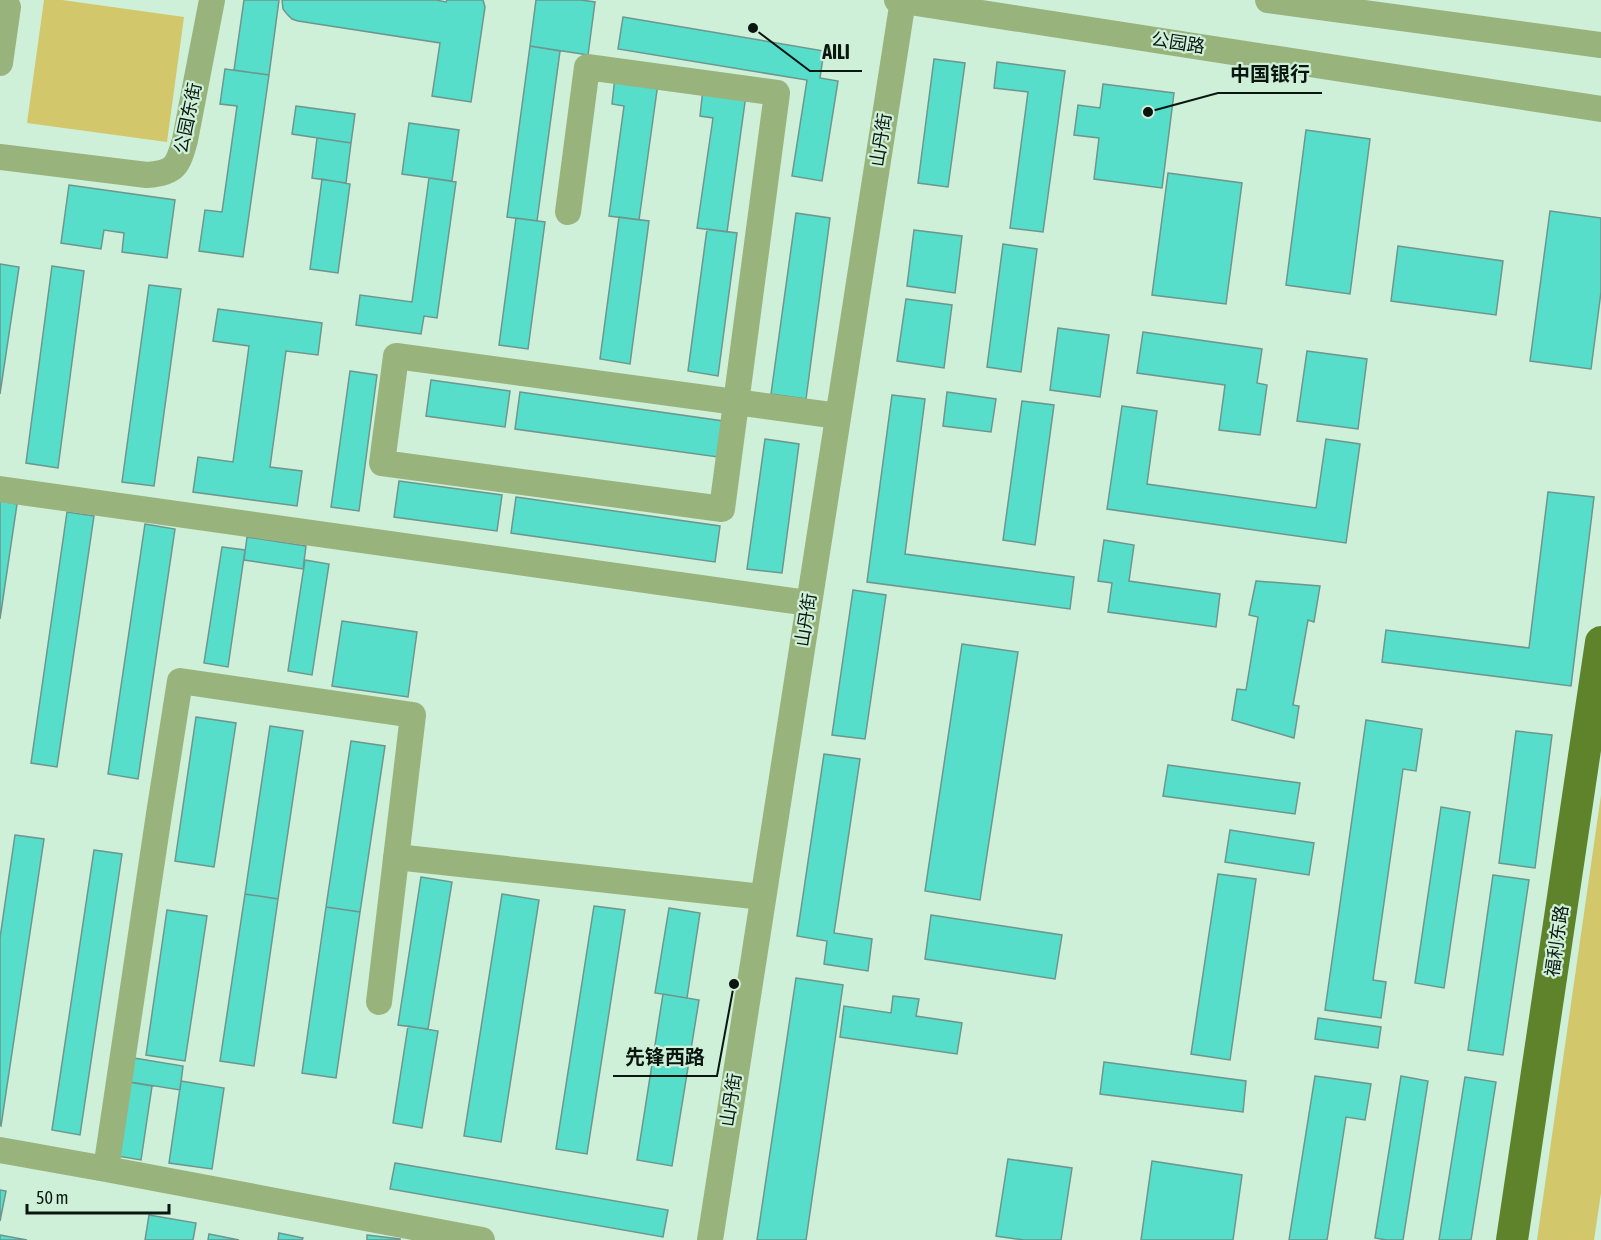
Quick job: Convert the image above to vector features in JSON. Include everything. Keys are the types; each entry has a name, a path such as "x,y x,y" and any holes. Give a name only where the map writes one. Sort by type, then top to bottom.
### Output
{"main road":[{"name":"福利东路","path":"1512,1240 1601,642"}],"street":[{"name":"公园东街","path":"0,157 147,174 161,174 172,168 179,161 185,140 212,0"},
{"name":"公园路","path":"897,0 1601,109"},
{"name":"山丹街","path":"710,1240 903,0"},
{"path":"1268,0 1601,45"},
{"path":"0,63 8,7"},
{"path":"568,212 587,68 777,93 737,402 722,509 382,463 396,356 737,402 838,416"},
{"path":"0,489 808,603"},
{"path":"106,1169 180,681 413,715 379,1002"},
{"path":"396,857 763,897"},
{"path":"0,1150 482,1240"}],"shaded area":[{"path":"44,0 62,0 184,17 167,142 27,123"},
{"path":"1601,795 1601,1193 1594,1240 1537,1240"}],"building":[{"path":"244,0 279,0 269,75 234,70"},
{"path":"282,0 436,0 446,2 447,0 483,0 485,7 471,102 432,96 440,43 298,21 292,19 283,9"},
{"path":"536,0 595,2 588,55 530,46"},
{"path":"623,17 824,51 820,78 838,81 822,181 792,176 807,80 618,49"},
{"path":"530,46 560,51 537,221 507,217"},
{"path":"934,59 965,63 948,187 918,183"},
{"path":"997,62 1065,71 1043,232 1010,228 1028,92 994,88"},
{"path":"225,69 269,75 243,257 199,251 205,210 222,212 237,106 220,104"},
{"path":"615,77 658,83 639,220 609,216 624,106 612,104"},
{"path":"1103,84 1174,93 1162,188 1094,179 1099,138 1074,135 1078,105 1100,108"},
{"path":"703,89 746,95 727,232 697,228 713,118 700,116"},
{"path":"296,106 355,114 351,143 292,134"},
{"path":"409,123 459,130 452,181 402,174"},
{"path":"1306,130 1370,139 1350,294 1286,285"},
{"path":"317,138 351,143 346,183 312,178"},
{"path":"1168,173 1242,183 1226,304 1152,295"},
{"path":"429,178 456,182 437,318 424,316 421,334 356,325 360,295 412,302"},
{"path":"322,179 350,184 338,273 310,269"},
{"path":"69,185 175,200 167,258 122,252 124,233 104,230 101,249 61,243"},
{"path":"1550,211 1601,218 1601,292 1591,369 1530,361"},
{"path":"796,213 830,218 806,399 771,394"},
{"path":"619,217 649,221 630,364 600,359"},
{"path":"516,218 545,222 528,349 499,345"},
{"path":"707,229 737,233 718,376 688,371"},
{"path":"914,230 962,236 955,293 907,286"},
{"path":"1003,244 1037,249 1021,372 987,367"},
{"path":"1398,246 1503,261 1496,315 1391,301"},
{"path":"0,264 19,267 0,394"},
{"path":"52,266 84,271 58,468 26,463"},
{"path":"149,285 181,289 154,486 122,482"},
{"path":"906,299 952,305 944,368 897,361"},
{"path":"218,309 322,323 318,355 286,351 270,467 302,471 297,506 193,492 198,457 233,462 249,346 213,341"},
{"path":"1058,328 1109,335 1100,397 1050,390"},
{"path":"1143,332 1262,349 1257,383 1267,385 1260,435 1219,430 1225,385 1137,373"},
{"path":"1307,351 1367,359 1358,429 1297,421"},
{"path":"350,371 377,375 359,511 331,507"},
{"path":"431,380 510,391 505,427 426,416"},
{"path":"520,392 723,421 718,457 515,429"},
{"path":"947,392 996,399 991,432 943,426"},
{"path":"892,395 925,399 905,554 1074,577 1070,609 867,582"},
{"path":"1022,401 1054,405 1035,545 1003,540"},
{"path":"1122,406 1157,411 1147,484 1316,508 1326,439 1360,444 1346,543 1107,509"},
{"path":"765,439 799,444 782,573 747,569"},
{"path":"399,481 502,495 497,531 394,517"},
{"path":"1548,492 1594,497 1571,686 1382,662 1386,630 1529,648"},
{"path":"516,497 720,526 715,562 511,533"},
{"path":"0,501 17,504 0,619"},
{"path":"67,512 94,516 57,767 31,763"},
{"path":"145,524 175,529 138,779 108,774"},
{"path":"247,537 306,546 303,569 244,560"},
{"path":"1104,540 1134,545 1129,581 1220,594 1216,627 1108,612 1112,583 1098,581"},
{"path":"222,547 245,550 228,667 204,663"},
{"path":"305,560 329,564 312,675 288,671"},
{"path":"1256,581 1320,586 1314,622 1308,620 1293,705 1299,706 1294,738 1232,720 1237,689 1246,690 1258,617 1249,615"},
{"path":"853,590 886,595 865,739 832,735"},
{"path":"342,621 417,632 408,697 332,686"},
{"path":"962,644 1018,652 980,900 925,891"},
{"path":"196,717 236,723 214,867 175,861"},
{"path":"1366,720 1422,729 1416,771 1403,769 1373,980 1386,982 1381,1018 1325,1010"},
{"path":"270,726 303,731 278,899 245,894"},
{"path":"1516,731 1552,735 1535,868 1499,863"},
{"path":"351,741 385,746 360,912 326,907"},
{"path":"824,754 860,759 834,933 872,939 868,971 824,964 827,941 797,936"},
{"path":"1168,765 1300,783 1295,814 1163,796"},
{"path":"1441,807 1470,812 1444,988 1415,983"},
{"path":"1230,830 1314,843 1309,875 1225,862"},
{"path":"15,835 44,839 1,1126 0,938"},
{"path":"94,850 122,854 80,1135 52,1130"},
{"path":"1218,874 1256,879 1230,1060 1191,1054"},
{"path":"1493,875 1529,880 1503,1055 1468,1050"},
{"path":"421,877 452,882 428,1029 398,1025"},
{"path":"245,894 278,899 254,1066 220,1061"},
{"path":"502,894 539,900 501,1142 464,1136"},
{"path":"594,906 625,910 587,1154 556,1149"},
{"path":"326,907 360,912 336,1078 302,1073"},
{"path":"669,908 700,913 687,998 655,993"},
{"path":"167,910 207,916 185,1061 146,1055"},
{"path":"931,915 1062,935 1055,979 925,959"},
{"path":"796,978 843,985 806,1240 757,1240"},
{"path":"663,994 699,1000 672,1166 637,1160"},
{"path":"893,996 919,999 916,1016 962,1023 957,1054 840,1037 844,1006 891,1013"},
{"path":"1318,1018 1381,1027 1378,1048 1315,1039"},
{"path":"408,1026 438,1031 422,1128 393,1123"},
{"path":"134,1058 183,1066 180,1090 130,1082"},
{"path":"1104,1062 1246,1081 1243,1112 1100,1094"},
{"path":"1315,1076 1371,1084 1365,1120 1346,1117 1327,1240 1289,1240"},
{"path":"1401,1076 1428,1081 1403,1240 1386,1240 1375,1238"},
{"path":"1465,1077 1496,1082 1471,1240 1439,1240"},
{"path":"181,1081 224,1088 212,1169 169,1163"},
{"path":"128,1082 152,1086 141,1160 117,1156"},
{"path":"1008,1159 1072,1168 1061,1240 1024,1240 996,1236"},
{"path":"1152,1161 1242,1175 1233,1240 1141,1240"},
{"path":"395,1163 668,1210 663,1237 390,1189"},
{"path":"0,1190 6,1191 0,1221"},
{"path":"149,1215 196,1223 193,1240 145,1240"},
{"path":"279,1233 303,1238 302,1240 278,1240"},
{"path":"209,1234 239,1240 208,1240"},
{"path":"0,1235 27,1240 0,1240"},
{"path":"367,1235 400,1239 400,1240 367,1240"}],"place":[{"name":"AILI","path":"753,28"},
{"name":"中国银行","path":"1148,112"},
{"name":"先锋西路","path":"734,984"}]}
